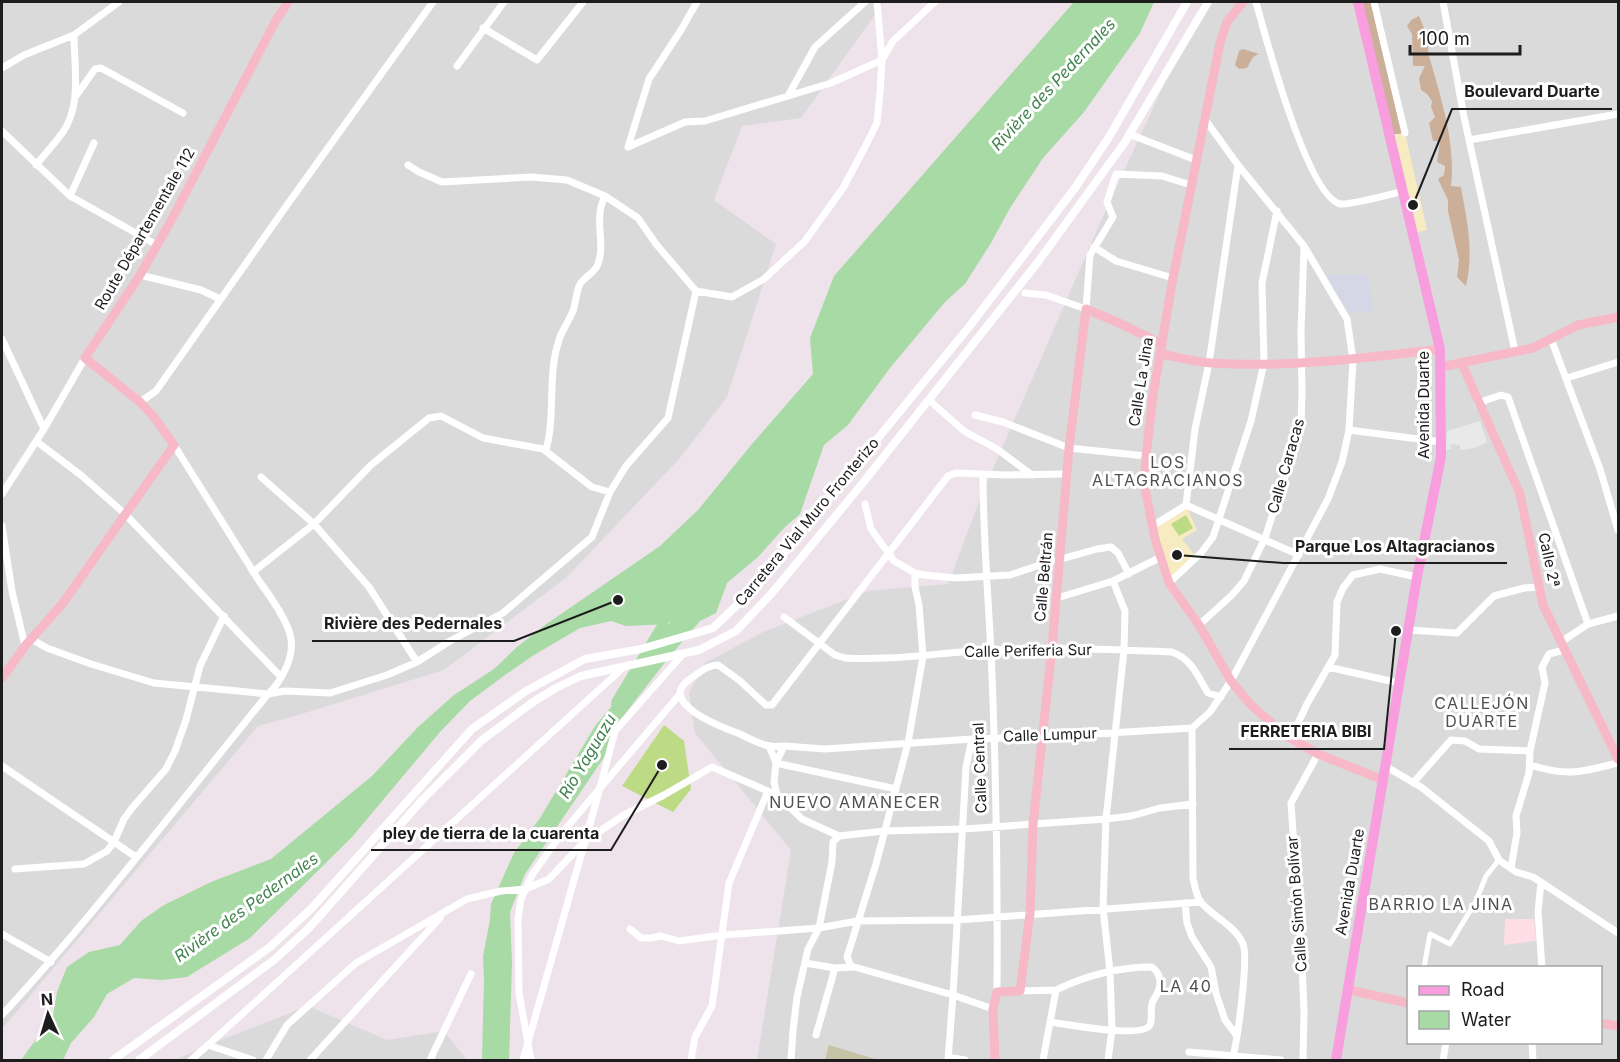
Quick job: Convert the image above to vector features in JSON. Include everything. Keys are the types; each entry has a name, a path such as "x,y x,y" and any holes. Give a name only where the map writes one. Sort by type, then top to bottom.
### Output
{"main road":[{"name":"Route Départementale 112","path":"86,358 140,275 275,22 288,2"},
{"name":"Calle La Jina","path":"1243,2 1227,22 1220,43 1204,118 1173,278 1146,456 1144,483 1169,584 1199,625 1231,681 1269,722 1291,738 1318,754 1383,780"},
{"name":"Avenida Duarte","path":"1336,1060 1417,577 1441,457 1440,349 1359,2"},
{"path":"1086,309 1119,322 1162,349 1209,363 1301,364 1440,349"},
{"name":"Calle Beltrán","path":"1020,991 1030,914 1034,824 1057,598 1069,448 1086,309"},
{"path":"1441,367 1533,348 1578,325 1618,317"},
{"path":"2,678 28,642 63,603 174,445 140,402 86,358"},
{"name":"Calle 2ª","path":"1461,362 1520,494 1543,605 1618,761"},
{"path":"1349,990 1407,1003"},
{"path":"997,992 1020,991"},
{"name":"Calle Central","path":"995,1060 993,1009 997,992"},
{"path":"1602,1023 1618,1026"}],"street":[{"path":"2,68 24,55 74,35 119,2"},
{"path":"140,402 156,391 434,2"},
{"path":"457,66 504,2"},
{"path":"483,28 537,60 583,2"},
{"path":"697,2 649,79 628,147 684,122 705,121 831,83 882,60 893,41 935,2"},
{"path":"788,96 815,47 865,2"},
{"path":"408,165 442,182 531,177 567,180 605,196 638,218 656,244 696,291 732,297 764,279 805,241 843,188 877,123 882,60 877,2"},
{"name":"Carretera Vial Muro Fronterizo","path":"113,1060 270,947 312,908 472,729 526,691 585,659 641,649 713,628 756,587 969,327 1075,188 1109,137 1187,2"},
{"name":"Carretera Vial Muro Fronterizo","path":"139,1060 274,960 300,936 423,799 482,740 533,702 581,676 699,650 736,631 772,593 1038,262 1129,134 1208,2"},
{"path":"1256,2 1271,59 1299,139 1317,182 1327,196 1341,204 1404,192"},
{"path":"1374,2 1405,133"},
{"path":"1443,2 1469,140 1515,351"},
{"path":"36,165 64,130 71,116 76,96 74,35"},
{"path":"76,96 95,69 101,68 183,113"},
{"path":"1469,140 1618,114"},
{"path":"1204,118 1304,246 1347,319 1353,360 1349,430 1342,462 1328,499 1231,681 1210,712 1192,728 1193,879 1201,902 1224,920 1243,944 1243,979 1233,1058"},
{"path":"2,131 70,196 157,245"},
{"path":"1129,134 1196,160"},
{"path":"70,196 94,143"},
{"path":"1186,505 1195,429 1209,363 1239,165"},
{"name":"Calle Beltrán","path":"1086,309 1090,255 1113,217 1107,202 1116,174 1162,176 1191,185"},
{"path":"546,450 551,432 553,367 558,341 572,313 578,288 598,263 600,249 598,217 600,205 605,196"},
{"path":"1169,584 1201,553 1213,537 1251,422 1264,363 1262,284 1277,211"},
{"name":"Calle Caracas","path":"1199,625 1244,581 1265,538 1300,426 1304,246"},
{"path":"1094,247 1116,261 1173,278"},
{"path":"140,275 201,290 220,299"},
{"path":"2,526 12,591 28,642 154,683 268,694 330,693 387,675 417,662 450,641 503,613 592,537 610,492 626,466 668,418 696,291"},
{"path":"1025,293 1046,295 1086,309"},
{"path":"2,339 4,352 44,429"},
{"path":"1551,339 1600,469 1618,531"},
{"path":"2,494 86,358"},
{"path":"1567,378 1618,362"},
{"path":"1478,403 1501,395 1508,397 1588,624"},
{"path":"929,400 964,430 997,449 1032,476"},
{"path":"975,415 1003,422 1069,448 1146,456"},
{"path":"253,572 314,524 371,465 434,416 449,419 483,438 546,450 592,487 610,492"},
{"path":"1349,430 1441,442"},
{"path":"36,441 82,476 125,514 281,677"},
{"path":"2,1015 51,962 276,686 289,659 291,637 271,598 174,445"},
{"path":"531,1060 519,993 518,919 521,899 532,875 562,833 680,694 685,682 711,665 718,665 739,680 766,705 772,705 948,476 956,473 1032,476 1068,474"},
{"name":"Calle Central","path":"983,475 985,578 997,827 997,992"},
{"path":"261,477 314,524 369,587 417,662"},
{"path":"865,504 871,529 898,564 915,573 956,578 1010,576 1111,547 1118,553 1129,574"},
{"path":"1186,505 1299,555"},
{"path":"1154,525 1186,505"},
{"path":"1057,598 1113,581 1161,557"},
{"path":"1291,738 1335,655 1337,602 1343,588 1353,575 1380,569 1417,577"},
{"path":"853,967 848,963 847,957 885,831 908,743 923,656 915,573"},
{"path":"1108,1060 1112,1030 1110,972 1103,908 1106,819 1124,650 1125,611 1113,581"},
{"path":"1408,630 1457,633 1494,596 1524,588 1539,587"},
{"path":"15,869 84,864 107,852 124,819 166,769 182,735 204,655 216,637 224,616"},
{"path":"1511,868 1517,833 1516,816 1529,773 1530,751 1545,683 1542,667 1549,654 1563,646 1588,624 1618,616"},
{"name":"Calle Periferia Sur","path":"784,617 818,644 836,656 845,658 1052,648 1172,652 1181,655 1190,663 1208,693 1221,697"},
{"path":"523,1060 615,730 683,654"},
{"path":"191,1060 627,665"},
{"path":"1328,667 1399,683"},
{"path":"680,694 682,700 693,712 713,723 769,746 776,763"},
{"name":"Calle Lumpur","path":"769,746 825,749 1192,728"},
{"path":"965,1060 953,1058 948,1060 964,829 966,767 972,739"},
{"path":"1413,783 1451,740 1465,741 1479,749 1530,751"},
{"path":"777,795 774,782 776,763 784,746"},
{"name":"Calle Simón Bolívar","path":"1303,1060 1302,971 1291,803 1318,754"},
{"path":"1530,765 1553,772 1576,773 1618,761"},
{"path":"776,763 896,789"},
{"path":"2,766 136,857"},
{"path":"1385,766 1413,783 1489,841 1499,860 1516,872 1533,877 1618,933"},
{"path":"266,1060 288,1025 356,963 467,899 501,891 526,889 549,879 585,841 624,815 712,767 777,795 802,819 839,836 885,831 964,829 1106,819 1193,804"},
{"path":"691,1060 695,1037 712,1006 729,883 768,791"},
{"path":"791,1060 792,1031 808,949 819,928 832,862 833,842 839,836"},
{"path":"1424,966 1430,934 1450,944 1476,901 1486,876 1499,860"},
{"path":"1541,882 1538,912 1542,966"},
{"path":"630,929 641,938 661,936 679,941 723,935 819,928 857,921 957,920 1201,902"},
{"path":"1185,903 1187,922 1192,937 1211,967 1216,993 1225,1020 1237,1036"},
{"path":"310,1060 445,912"},
{"path":"2,934 51,962"},
{"path":"805,963 835,968 853,967 953,995 993,1009"},
{"path":"1020,991 1056,990 1071,982 1123,969 1152,967 1157,971 1161,986 1150,1008 1149,1027 1138,1032 1050,1022"},
{"path":"816,1035 835,968"},
{"path":"430,1060 471,974"},
{"path":"1042,1060 1056,990"},
{"path":"1443,1060 1446,1044"},
{"path":"1532,1044 1533,1060"},
{"path":"208,1045 252,1060"},
{"path":"1190,1052 1233,1058 1281,1060"}],"shaded area":[{"path":"2,2 884,2 801,118 742,126 714,200 776,244 727,397 680,458 567,577 444,670 258,726 2,1029"},
{"path":"1202,2 1618,2 1618,1060 757,1060 791,850 695,733 689,693 705,663 761,633 868,591 948,584 982,494 1100,223"},
{"path":"1358,2 1374,2 1405,133 1391,135"},
{"path":"1419,16 1429,40 1428,52 1449,135 1451,186 1461,187 1470,249 1466,286 1457,277 1459,260 1448,211 1448,200 1438,179 1444,175 1445,166 1437,162 1440,141 1433,141 1429,123 1435,117 1431,107 1432,101 1421,90 1419,78 1425,66 1413,66 1412,34 1407,26 1411,20"},
{"path":"1243,49 1259,54 1253,57 1247,68 1239,69 1235,65 1239,51"},
{"path":"1405,133 1427,230 1415,233 1392,135"},
{"path":"1368,274 1372,312 1349,313 1326,275"},
{"path":"1480,421 1487,442 1475,448 1460,450 1460,445 1451,444 1451,449 1446,450 1447,431"},
{"path":"1186,505 1197,530 1182,539 1196,557 1172,581 1154,525"},
{"path":"1186,515 1193,528 1179,536 1171,524"},
{"path":"664,725 684,741 691,789 673,812 622,786"},
{"path":"1505,919 1534,919 1536,941 1504,945"},
{"path":"308,1006 387,1040 444,1031 467,1060 175,1060"},
{"path":"829,1045 878,1060 825,1060"}],"water":[{"path":"1074,2 1154,2 1140,33 1084,112 1043,158 965,284 945,302 890,368 848,425 824,445 800,514 758,557 727,583 716,613 700,621 617,724 607,753 525,874 510,912 512,963 509,1060 482,1060 483,956 491,904 514,853 540,818 595,726 633,681 671,621 667,624 626,626 611,621 580,628 534,655 470,701 440,732 352,837 250,938 187,977 162,980 134,978 107,994 94,1017 71,1043 63,1060 21,1060 53,1016 57,992 67,967 89,952 120,945 141,921 164,905 211,882 271,859 372,776 418,727 454,695 494,669 545,625 660,546 698,510 813,374 810,338 834,276"}],"waterway":[{"name":"Río Yaguazu","path":"618,703 663,628"}],"place":[{"name":"Boulevard Duarte","path":"1413,205"},
{"name":"Parque Los Altagracianos","path":"1177,555"},
{"name":"Rivière des Pedernales","path":"618,600"},
{"name":"FERRETERIA BIBI","path":"1396,631"},
{"name":"pley de tierra de la cuarenta","path":"662,765"}],"district":[{"name":"LOS ALTAGRACIANOS","path":"1168,471"},
{"name":"CALLEJÓN DUARTE","path":"1482,712"},
{"name":"NUEVO AMANECER","path":"855,802"},
{"name":"BARRIO LA JINA","path":"1441,904"},
{"name":"LA 40","path":"1186,986"}]}
